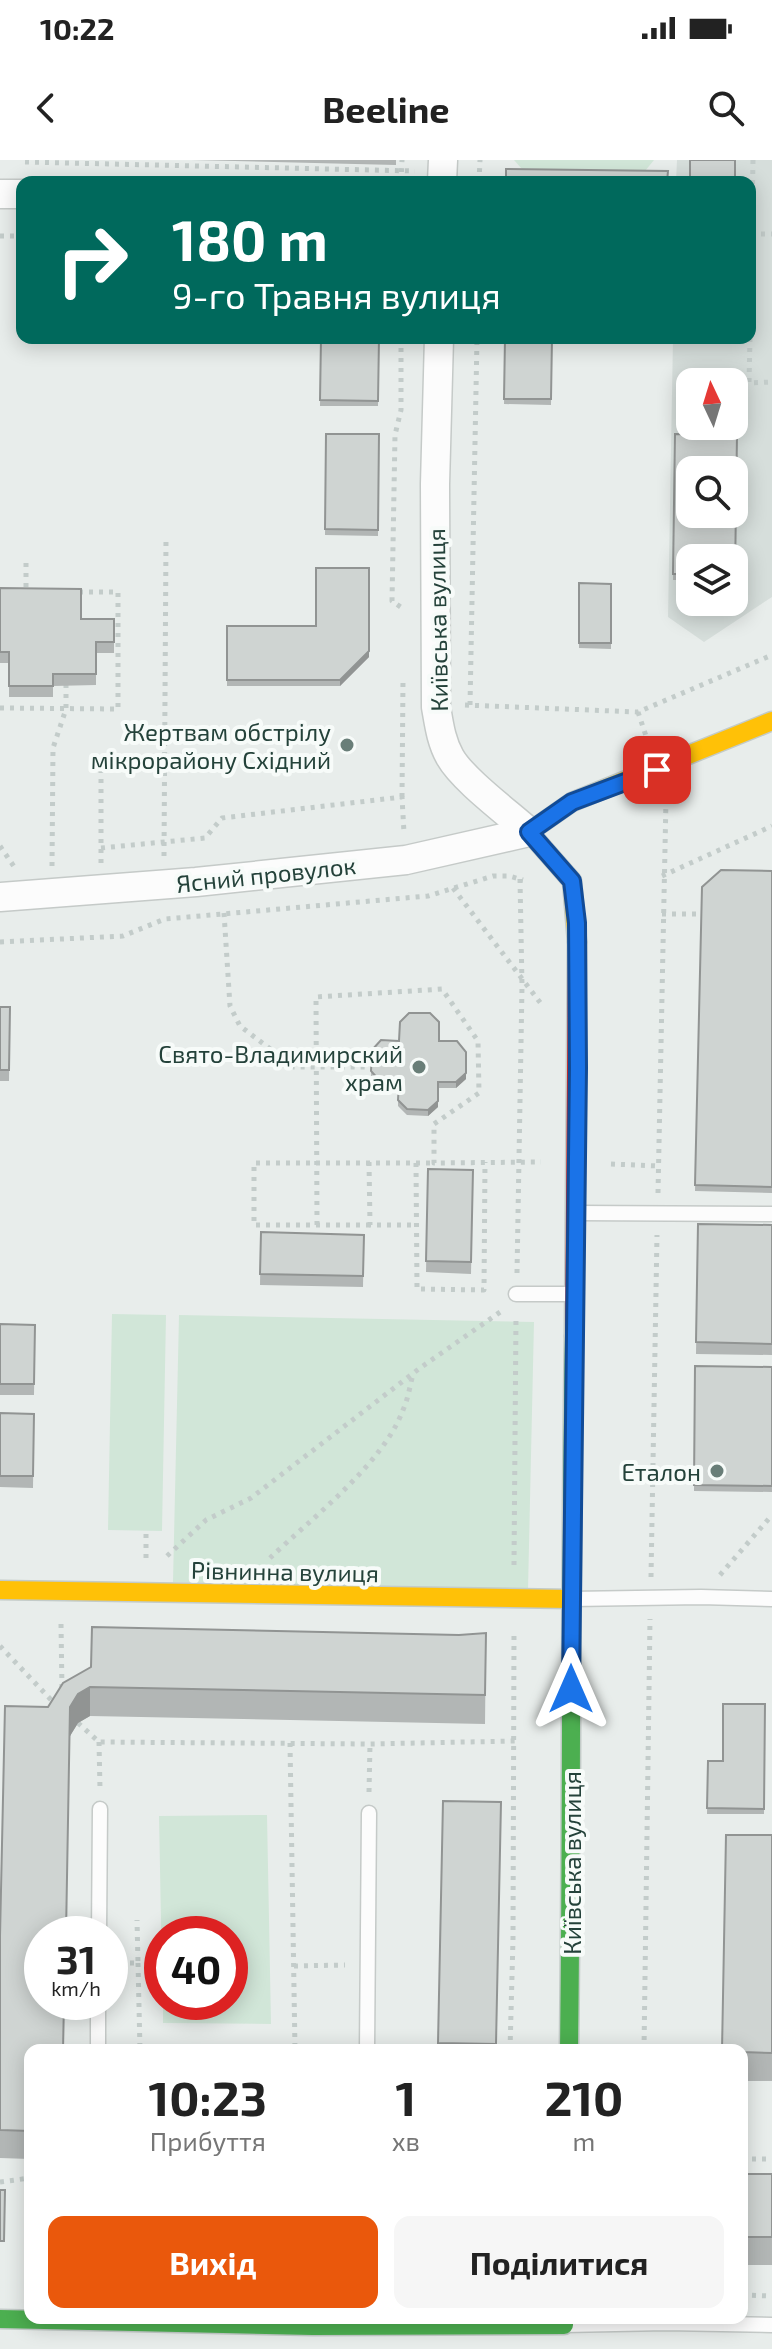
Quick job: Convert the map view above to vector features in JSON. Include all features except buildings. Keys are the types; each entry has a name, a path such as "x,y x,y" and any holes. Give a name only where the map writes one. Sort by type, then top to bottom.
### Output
{"street":[{"name":"Київська вулиця","path":"439,344 435,484 436,707 442,738 451,759 470,780 529,832 572,881 576,898 577,1163 570,1599 572,1809 569,2044"},
{"path":"529,832 572,802 772,721"},
{"name":"Ясний провулок","path":"0,897 164,885 406,860 529,832"},
{"name":"Рівнинна вулиця","path":"0,1590 570,1599"},
{"path":"0,2319 24,2319"},
{"path":"370,2324 564,2331"}],"lane":[{"path":"576,1213 772,1214"},
{"path":"516,1294 575,1294"},
{"path":"570,1599 772,1599"},
{"path":"99,1916 100,1809"},
{"path":"367,2044 369,1813"},
{"path":"98,2020 98,2044"},
{"path":"564,2331 653,2324"},
{"path":"719,2324 772,2325"}],"path":[{"path":"402,160 402,176"},
{"path":"479,176 480,160"},
{"path":"15,162 402,171 480,169"},
{"path":"401,344 401,410 395,435 392,601 405,609 404,623"},
{"path":"470,705 477,344"},
{"path":"750,344 749,383 772,382"},
{"path":"164,885 166,538"},
{"path":"26,563 26,592"},
{"path":"13,592 41,592"},
{"path":"0,708 118,709 118,592 72,592"},
{"path":"402,707 470,705 638,712 772,655"},
{"path":"403,679 402,797 408,898"},
{"path":"51,895 53,748 66,709 66,685"},
{"path":"101,756 101,890"},
{"path":"644,2044 662,876 667,803 657,770"},
{"path":"101,848 205,838 222,818 402,797"},
{"path":"662,876 772,826"},
{"path":"0,942 123,936 165,919 428,896 493,876 520,879 522,980 516,1294"},
{"path":"453,888 546,1012"},
{"path":"224,913 230,1006 240,1026 294,1067 366,1067"},
{"path":"662,914 702,914"},
{"path":"317,1225 316,997 442,989 478,1041 479,1093 434,1124 434,1163"},
{"path":"369,1162 370,1225"},
{"path":"416,1225 254,1225 254,1163 485,1162 658,1166"},
{"path":"416,1163 417,1289 484,1290 485,1162"},
{"path":"146,1556 166,1557 206,1520 251,1498 413,1374 516,1301 515,1741 510,2044"},
{"path":"250,1594 264,1564 363,1470 386,1444 403,1411 413,1374"},
{"path":"701,1597 772,1515"},
{"path":"60,1591 63,1711"},
{"path":"0,1646 63,1711"},
{"path":"47,1712 63,1711"},
{"path":"78,1723 99,1742 370,1744 515,1741"},
{"path":"99,1742 100,1809"},
{"path":"290,1743 295,2044"},
{"path":"369,1813 370,1744"},
{"path":"137,1920 140,2044"},
{"path":"128,1963 138,1963"},
{"path":"294,1966 368,1964"},
{"path":"748,2159 772,2159"},
{"path":"0,2182 24,2179"},
{"path":"748,2295 772,2296"}],"shaded area":[{"path":"677,160 772,160 772,597 748,613 748,544 676,544 676,616 743,616 704,642 668,617 673,344 756,344 756,176 676,176"}],"green space":[{"path":"514,160 654,160 645,171 522,169"},
{"path":"112,1314 166,1315 162,1531 108,1530"},
{"path":"179,1315 534,1322 528,1590 173,1582"},
{"path":"267,1815 271,2024 163,2023 163,2020 248,2020 248,1916 161,1916 159,1816"}],"traffic: fast":[{"path":"569,2044 574,1336"},
{"path":"0,2319 24,2320"},
{"path":"224,2324 564,2324"}],"traffic: slow":[{"path":"577,942 572,881 529,832 572,802 772,721"},
{"path":"0,1590 570,1599"}],"traffic: jam":[{"path":"574,1336 577,942"}],"place":[{"name":"Жертвам обстрілу мікрорайону Східний","path":"347,745"},
{"name":"Свято-Владимирский храм","path":"419,1067"},
{"name":"Еталон","path":"717,1471"}],"route":[{"path":"571,1689 578,1068 576,898 572,881 529,832 572,802 657,770"}]}
